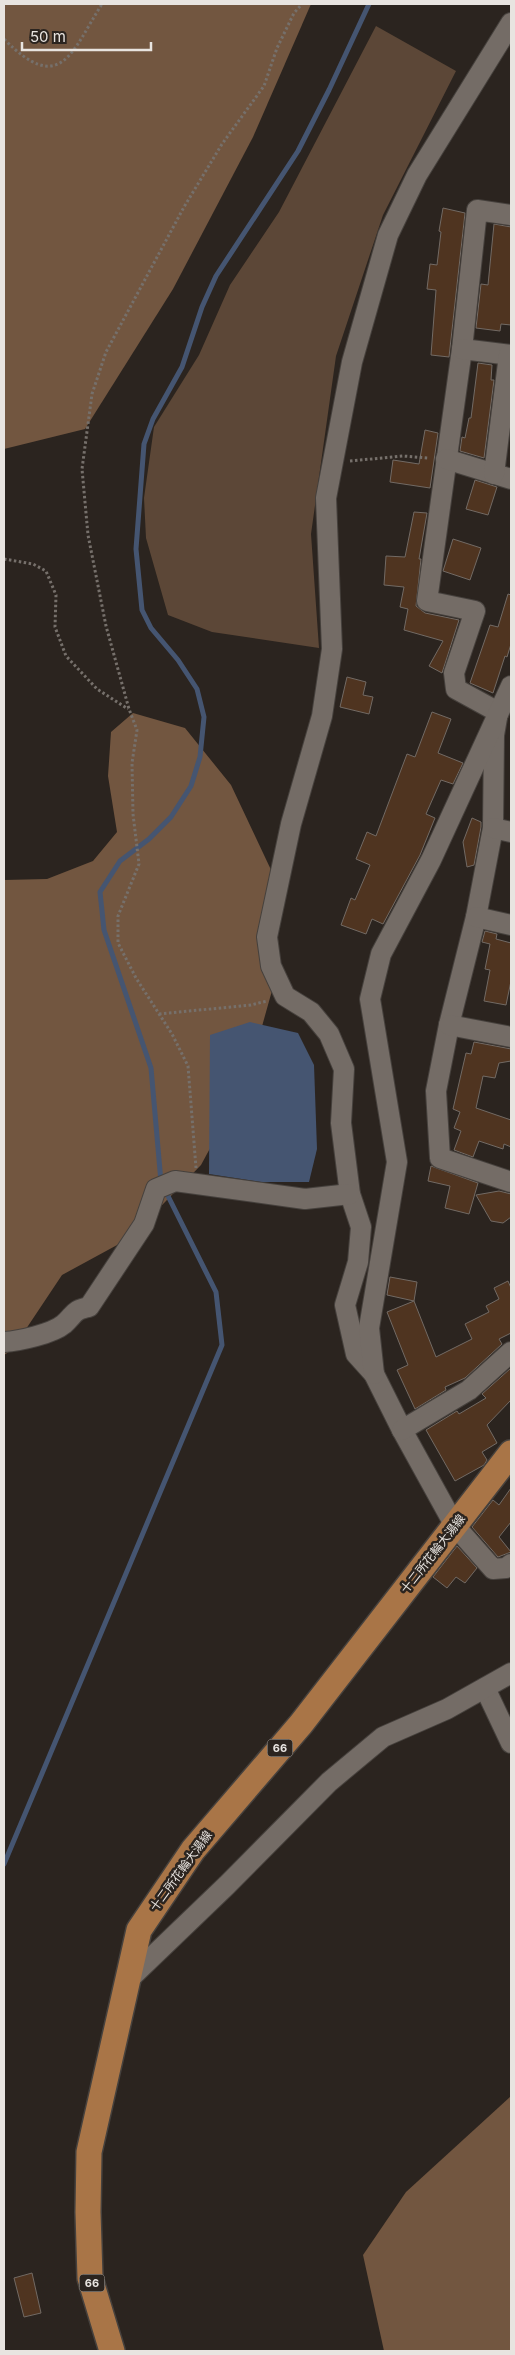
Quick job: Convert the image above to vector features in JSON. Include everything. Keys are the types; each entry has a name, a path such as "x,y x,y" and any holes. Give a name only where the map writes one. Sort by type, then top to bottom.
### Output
{"main road":[{"name":"十二所花輪大湯線","path":"112,2351 90,2278 89,2152 139,1930 193,1850 301,1724 511,1453"}],"street":[{"path":"511,23 417,175 388,235 352,362 326,498 332,649 322,716 291,824 267,937 271,966 285,996 311,1012 329,1034 344,1069 341,1123 350,1194 362,1227 358,1262 345,1304 356,1354 374,1374 402,1430 455,1526 493,1569 506,1568 511,1564"},
{"path":"505,715 456,689 454,673 475,611 427,601 462,349 477,210 511,215"},
{"path":"446,459 502,477 510,355 462,349"},
{"path":"374,1374 369,1328 397,1162 370,999 381,954 505,715 511,686"},
{"path":"505,715 494,735 502,830 476,917 449,1024 436,1091 440,1158 511,1182"},
{"path":"476,917 511,925"},
{"path":"449,1024 511,1037"},
{"path":"4,1342 33,1336 63,1325 76,1310 89,1307 144,1224 156,1189 175,1181 305,1199 350,1194"},
{"path":"402,1430 469,1390 511,1352"},
{"path":"126,1982 227,1885 329,1782 383,1737 447,1709 511,1673"},
{"path":"485,1688 511,1743"}],"path":[{"path":"4,39 28,61 44,67 58,66 76,49 102,4"},
{"path":"198,1183 189,1099 188,1066 136,978 118,942 118,916 140,864 133,814 132,762 137,730 129,709 106,626 88,535 82,469 92,394 106,352 184,207 222,144 264,86 277,48 294,13 302,4"},
{"path":"334,462 403,456 446,459"},
{"path":"4,559 33,564 46,571 56,596 55,627 66,656 97,689 129,709"},
{"path":"159,1014 251,1005 285,996"}],"shaded area":[{"path":"4,4 311,4 253,137 173,289 85,429 4,449"},
{"path":"376,26 456,71 383,215 336,356 311,534 319,648 212,632 168,615 146,538 144,498 154,427 199,355 230,285 279,212"},
{"path":"133,713 185,728 231,785 272,872 280,962 247,1080 201,1165 130,1238 62,1275 12,1350 4,1355 4,880 47,879 93,861 117,832 108,776 111,732"},
{"path":"511,2096 511,2351 384,2351 363,2255 406,2192"}],"water":[{"path":"250,1022 298,1033 314,1065 317,1149 309,1182 261,1182 209,1174 210,1035"}],"building":[{"path":"443,208 465,213 449,357 431,355 436,290 427,289 430,264 437,265 441,232 439,231"},
{"path":"494,224 511,227 511,325 501,324 500,331 476,328 481,284 488,285"},
{"path":"478,363 492,365 491,380 494,380 484,458 460,451 462,437 465,438 469,418 471,418"},
{"path":"425,430 438,433 430,488 390,482 393,460 419,464"},
{"path":"475,480 497,487 488,515 466,509"},
{"path":"414,512 427,513 419,559 421,559 416,606 425,613 459,620 442,673 429,666 443,641 404,630 408,609 400,607 404,587 384,585 386,556 405,557"},
{"path":"453,539 481,548 470,580 443,571"},
{"path":"508,594 511,595 511,644 493,693 470,683 490,625 498,627"},
{"path":"347,677 366,682 363,695 373,697 369,714 340,707"},
{"path":"432,712 451,719 438,753 463,763 453,784 441,780 426,814 435,818 420,855 383,924 372,919 366,934 341,925 351,898 355,900 370,865 356,859 367,832 376,836 407,754 415,757"},
{"path":"472,818 481,822 481,827 474,865 467,867 463,842"},
{"path":"485,931 497,934 496,939 511,943 511,981 506,1005 484,1001 490,970 485,969 490,944 482,942"},
{"path":"474,1042 511,1049 511,1061 499,1063 495,1078 483,1076 476,1108 511,1120 511,1147 504,1144 503,1149 479,1141 473,1157 454,1150 461,1131 454,1128 460,1112 453,1109 466,1053 471,1054"},
{"path":"431,1166 478,1183 469,1214 445,1208 450,1186 428,1181"},
{"path":"499,1191 511,1194 511,1217 503,1223 491,1221 476,1195"},
{"path":"390,1277 417,1282 414,1301 387,1295"},
{"path":"508,1281 511,1288 511,1333 499,1339 502,1344 465,1378 445,1387 446,1390 415,1409 397,1370 408,1365 387,1312 414,1301 436,1357 472,1339 465,1324 489,1312 486,1306 499,1299 494,1288"},
{"path":"511,1368 511,1400 487,1425 497,1443 482,1452 487,1460 484,1465 455,1481 426,1430 457,1411 459,1414 486,1398 482,1394"},
{"path":"511,1488 511,1522 499,1537 511,1552 498,1557 472,1527 493,1500 499,1505"},
{"path":"457,1546 477,1568 465,1583 456,1577 447,1588 433,1577"},
{"path":"32,2273 41,2313 24,2317 14,2278"}],"waterway":[{"path":"161,1182 151,1068 104,930 100,892 120,861 149,839 171,817 191,786 200,757 204,717 197,689 178,660 151,628 142,610 136,549 144,444 153,419 182,367 202,307 216,276 298,151 369,4"},
{"path":"4,1864 222,1345 216,1292 165,1190"}]}
